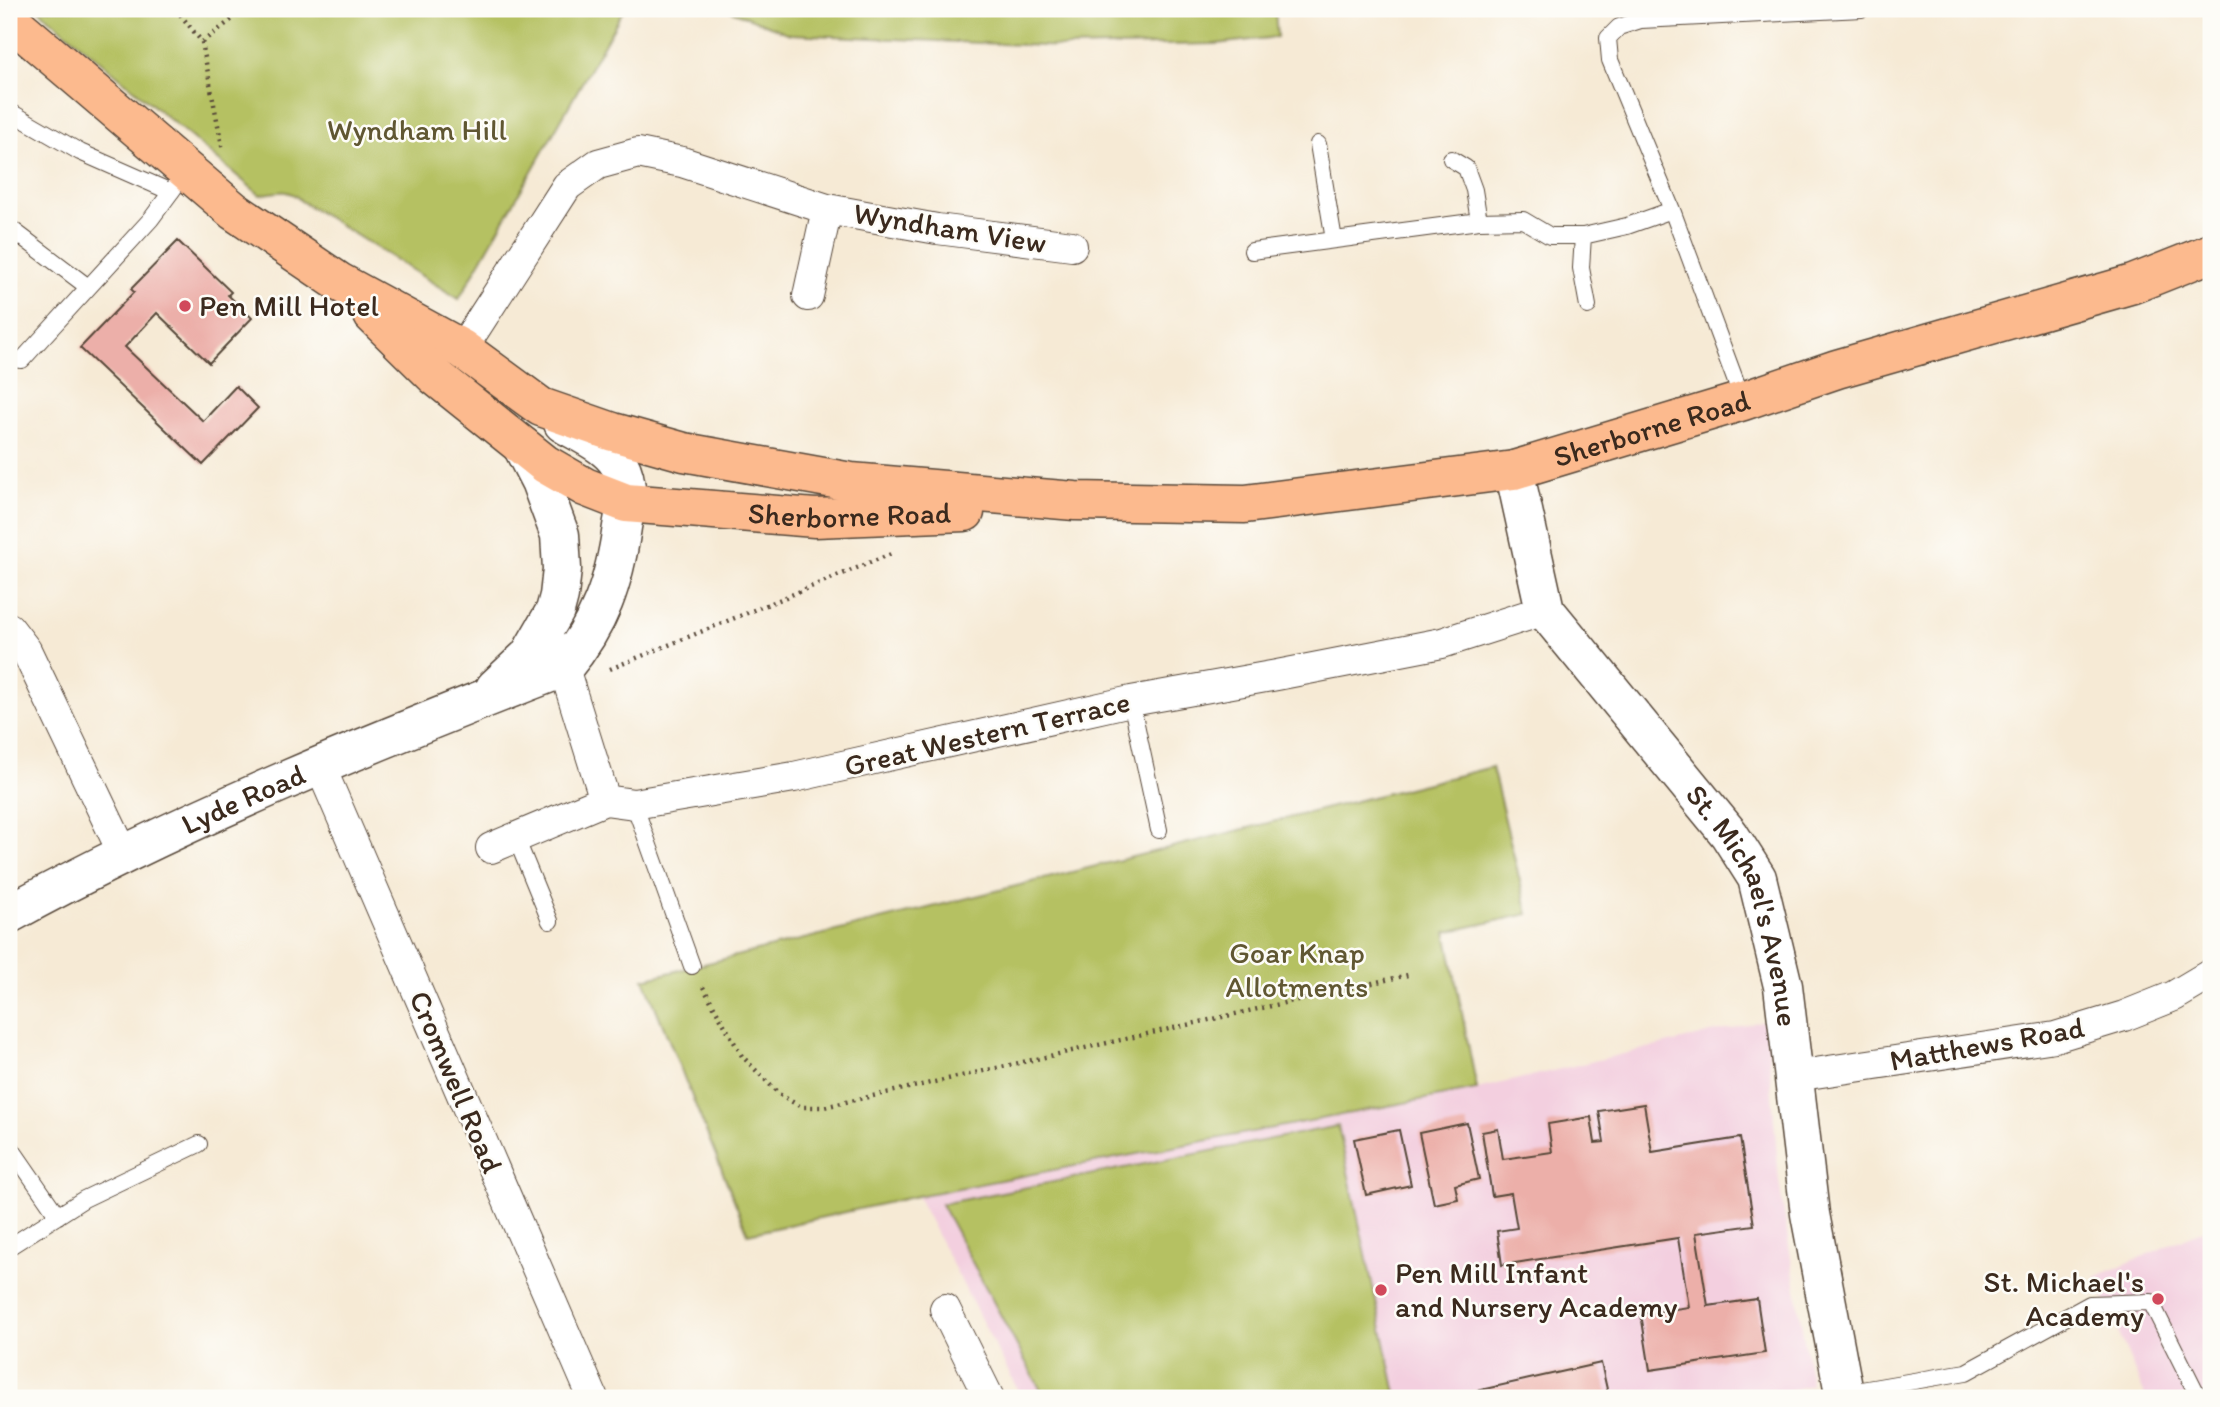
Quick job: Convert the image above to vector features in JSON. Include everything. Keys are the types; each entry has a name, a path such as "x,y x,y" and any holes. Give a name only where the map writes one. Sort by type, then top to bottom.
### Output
{"main road":[{"path":"9,19 178,182 234,211 339,282"},
{"name":"Sherborne Road","path":"339,282 462,349 541,407 613,432 684,452 851,482 1075,501 1245,504 1514,470 1743,401 1837,369 2133,284 2211,253"},
{"name":"Sherborne Road","path":"339,282 435,376 545,464 585,487 626,502 815,518 971,512 1075,501"}],"street":[{"name":"Wyndham View","path":"462,349 566,186 597,164 638,153 682,162 827,209 937,229 1072,246"},
{"name":"Wyndham View","path":"808,296 827,209"},
{"path":"541,407 606,450 620,465 626,488 626,502 612,580 567,679"},
{"name":"Lyde Road","path":"484,699 529,656 548,626 559,596 562,569 560,535 540,481 522,446"},
{"name":"Lyde Road","path":"560,535 564,519 585,487 599,476 620,465 684,452"},
{"name":"St. Michael's Avenue","path":"1514,470 1545,610 1729,834 1757,878 1783,986 1810,1214 1844,1396"},
{"name":"Great Western Terrace","path":"605,800 634,804 794,777 1131,701 1277,676 1442,643 1545,610"},
{"path":"503,843 605,800 557,644 548,626"},
{"path":"9,628 26,650 123,853"},
{"name":"Lyde Road","path":"9,914 123,853 320,766 484,699 567,679"},
{"name":"Cromwell Road","path":"320,766 593,1398"},
{"name":"Matthews Road","path":"1795,1076 2055,1037 2124,1016 2174,996 2211,974"},
{"path":"945,1309 989,1398"}],"lane":[{"path":"1743,401 1672,209 1610,60 1608,38 1619,27 1641,20 1862,9"},
{"path":"9,111 80,152 178,182 151,219 22,360 9,359"},
{"path":"1318,144 1334,240"},
{"path":"1451,159 1466,168 1474,190 1479,221"},
{"path":"1252,251 1479,221 1523,220 1550,236 1583,236 1627,226 1672,209"},
{"path":"9,227 88,287"},
{"path":"1583,236 1581,268 1588,306"},
{"path":"1131,701 1159,830"},
{"path":"634,804 692,966"},
{"path":"503,843 550,921"},
{"path":"9,1247 84,1199 199,1144"},
{"path":"9,1145 58,1216"},
{"path":"1844,1396 1966,1372 2090,1304 2151,1302 2199,1398"}],"path":[{"path":"176,9 202,42 234,211"},
{"path":"202,42 246,9"},
{"path":"567,679 595,675 901,550"},
{"path":"692,966 742,1056 779,1094 802,1107 824,1107 1408,975"}],"shaded area":[{"name":"Pen Mill Infant and Nursery Academy","path":"1766,1020 1779,1181 1811,1385 1759,1398 1022,1398 917,1196 1477,1089"},
{"name":"St. Michael's Academy","path":"2211,1227 2211,1398 2146,1398 2095,1277"}],"green space":[{"name":"Wyndham Hill","path":"38,9 624,9 459,299 292,194 282,192 260,195"},
{"path":"727,9 1275,9 1277,37 1216,44 1063,47 790,34"},
{"name":"Goar Knap Allotments","path":"1492,767 1528,914 1446,932 1477,1089 917,1196 748,1234 644,979"},
{"path":"1338,1126 1397,1398 1045,1398 941,1204"}],"building":[{"path":"178,241 231,292 228,295 252,318 209,363 157,313 125,347 203,421 236,386 258,408 203,465 80,348 134,292 131,289"},
{"path":"1644,1104 1652,1152 1740,1138 1754,1225 1696,1233 1708,1306 1757,1299 1765,1353 1650,1370 1641,1314 1689,1307 1678,1238 1502,1265 1497,1231 1517,1228 1511,1193 1492,1196 1482,1132 1498,1129 1503,1159 1552,1152 1548,1124 1591,1117 1595,1143 1604,1142 1599,1111"},
{"path":"1467,1123 1479,1179 1455,1185 1458,1199 1434,1204 1419,1133"},
{"path":"1399,1130 1411,1185 1366,1195 1354,1139"},
{"path":"1601,1363 1609,1398 1468,1398 1467,1393"}],"place":[{"name":"Pen Mill Hotel","path":"185,306"},
{"name":"Pen Mill Infant and Nursery Academy","path":"1381,1290"},
{"name":"St. Michael's Academy","path":"2158,1299"}]}
